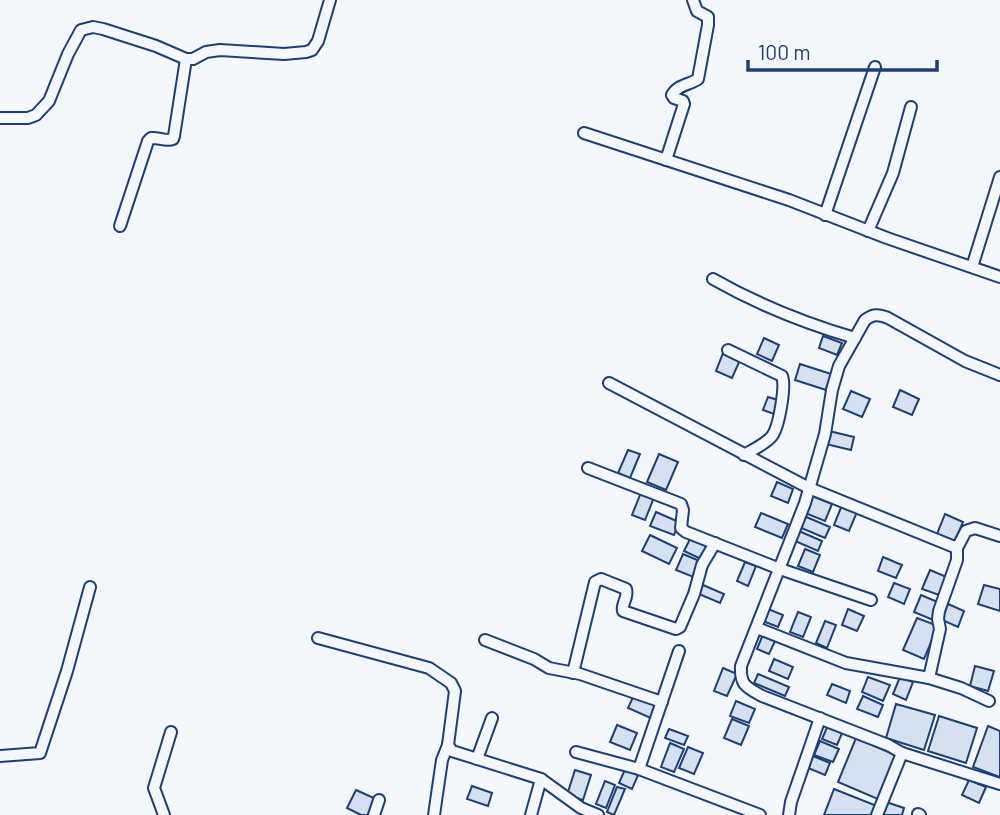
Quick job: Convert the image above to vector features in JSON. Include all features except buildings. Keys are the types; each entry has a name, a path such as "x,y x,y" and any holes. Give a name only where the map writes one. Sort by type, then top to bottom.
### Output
{"street":[{"path":"0,118 29,118 36,115 49,101 81,30 93,27 103,29 186,59 220,50 285,54 312,50 318,41 330,0"},
{"path":"666,160 684,104 672,95 680,87 698,79 708,25 708,17 697,11 693,0"},
{"path":"120,226 148,141 151,138 173,139 186,59"},
{"path":"825,215 875,67"},
{"path":"869,231 893,173 911,107"},
{"path":"584,133 789,200 1000,277"},
{"path":"972,267 1000,177"},
{"path":"713,279 817,327 855,338"},
{"path":"1000,375 965,361 879,315 872,315 865,320 839,366 825,435 805,503 741,666 740,677 746,687 762,696 888,745 902,753 1000,784"},
{"path":"727,350 782,376 784,381 783,399 774,433 744,455"},
{"path":"609,383 808,488 957,548"},
{"path":"587,468 681,504 683,531 780,569 871,600"},
{"path":"929,678 940,629 938,615 957,560 957,548 970,528 1000,536"},
{"path":"573,673 595,582 601,579 626,589 623,611 676,629 680,627 694,594 702,565 715,543"},
{"path":"0,756 40,753 90,587"},
{"path":"757,628 846,663 929,678 961,688 989,701"},
{"path":"318,638 429,668 451,683 455,691 448,745 442,760 434,815"},
{"path":"485,640 549,667 662,702"},
{"path":"639,769 680,651"},
{"path":"477,759 492,718"},
{"path":"789,815 820,718"},
{"path":"164,815 154,788 171,733"},
{"path":"448,745 458,754 541,779 581,807 598,815"},
{"path":"576,752 639,769 760,815"},
{"path":"877,815 902,753"},
{"path":"531,815 541,779"},
{"path":"374,815 379,800"}]}
